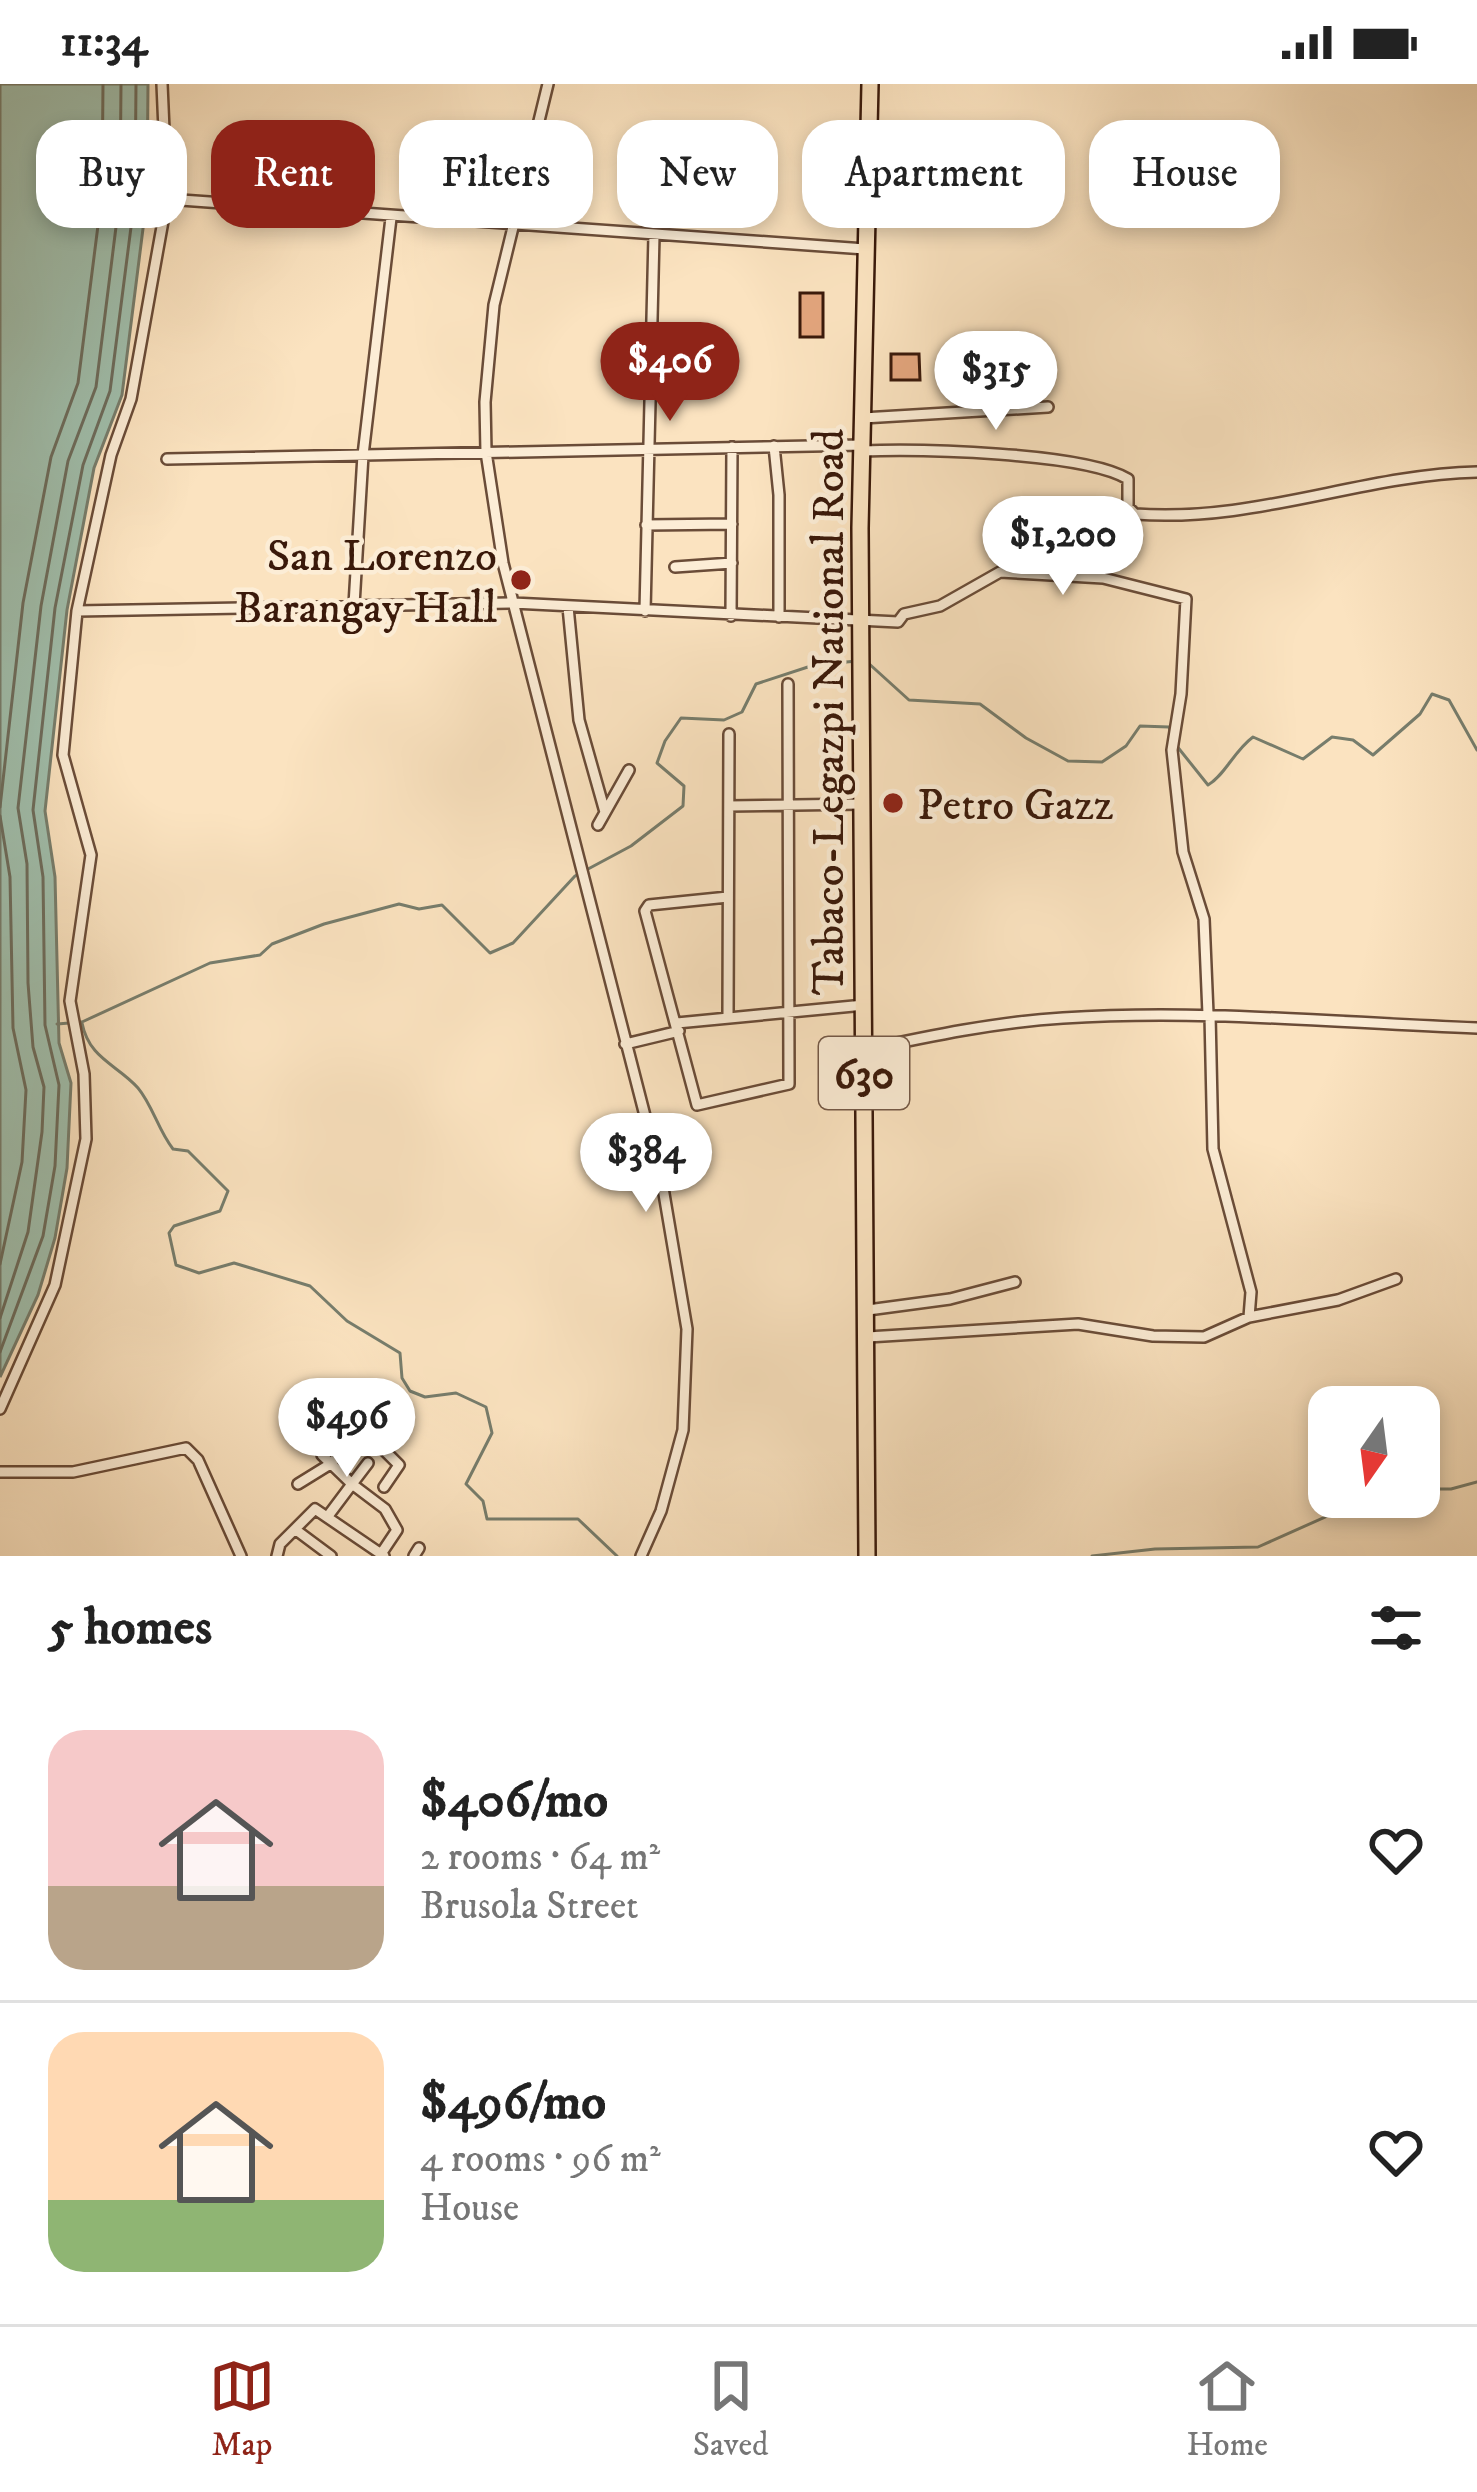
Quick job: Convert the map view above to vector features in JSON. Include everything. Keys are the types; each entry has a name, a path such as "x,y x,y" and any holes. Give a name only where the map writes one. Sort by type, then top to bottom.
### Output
{"main road":[{"name":"Tabaco-Legazpi National Road","path":"867,1556 861,621 870,84"}],"street":[{"path":"162,84 164,120"},
{"path":"539,120 548,84"},
{"path":"187,201 399,219"},
{"path":"354,605 363,455 391,218"},
{"path":"0,1408 47,1309 80,1186 87,1106 70,1001 91,868 63,755 77,611 111,455 131,399 162,228"},
{"path":"512,228 490,336 486,452 491,508 581,879 662,1182 687,1347 683,1430 661,1511 641,1556"},
{"path":"530,228 865,249"},
{"path":"645,611 654,235"},
{"path":"863,418 1048,406"},
{"path":"167,459 774,446 949,451 1099,469 1128,479 1128,507 1135,514 1172,517 1288,505 1356,485 1477,472"},
{"path":"774,446 779,617"},
{"path":"731,616 732,447"},
{"path":"646,525 732,524"},
{"path":"675,567 732,563"},
{"path":"77,611 513,603 898,622 904,614 940,606 1000,572 1103,578 1186,599 1172,750 1183,853 1204,919 1213,1149 1251,1292 1250,1317"},
{"path":"568,607 579,720 605,812"},
{"path":"728,897 649,905 646,911 697,1105 789,1084 788,684"},
{"path":"728,1018 729,734"},
{"path":"598,824 629,770"},
{"path":"728,806 861,804"},
{"path":"625,1044 728,1018 864,1005"},
{"path":"864,1050 1000,1024 1209,1014 1477,1028"},
{"path":"868,1336 1078,1324 1204,1337 1250,1317 1338,1300 1396,1280"},
{"path":"868,1310 950,1299 1015,1282"},
{"path":"345,1445 331,1412 349,1406 359,1425 403,1461 384,1487"},
{"path":"298,1484 345,1445 359,1425"},
{"path":"0,1472 73,1472 186,1448 198,1460 241,1556"},
{"path":"278,1556 278,1546 311,1509 328,1516 377,1554 397,1530 385,1509 325,1460"},
{"path":"328,1516 368,1463"},
{"path":"296,1530 331,1556"}],"water":[{"path":"0,84 148,84 148,120 36,120 36,228 143,228 122,395 94,468 67,610 45,811 55,877 59,1043 71,1083 67,1168 55,1238 38,1295 0,1377"}],"building":[{"path":"800,293 823,293 823,337 800,337"},
{"path":"891,354 919,354 920,380 891,380"}],"waterway":[{"path":"57,1024 82,1022 210,963 260,955 272,944 324,924 399,904 419,909 442,905 490,953 513,943 575,876 631,846 683,806 684,786 657,763 681,718 724,720 742,712 756,684 814,665 857,661"},
{"path":"866,661 909,700 980,704 1068,761 1102,762 1126,746 1140,726 1170,730"},
{"path":"1176,745 1208,785 1253,737 1303,759 1332,737 1353,740 1373,755 1420,714 1432,694 1449,700 1477,750"},
{"path":"82,1023 91,1045 143,1095 173,1149 188,1151 228,1191 220,1211 174,1226 169,1233 176,1265 199,1273 234,1263 310,1286 347,1321 400,1353 402,1378 410,1391 425,1397 456,1393 486,1407 492,1433 466,1484 483,1501 487,1519 578,1519 617,1556"},
{"path":"1440,1489 1477,1482"},
{"path":"1092,1556 1258,1547 1323,1518"}],"place":[{"name":"San Lorenzo Barangay Hall","path":"521,580"},
{"name":"Petro Gazz","path":"893,803"}]}
